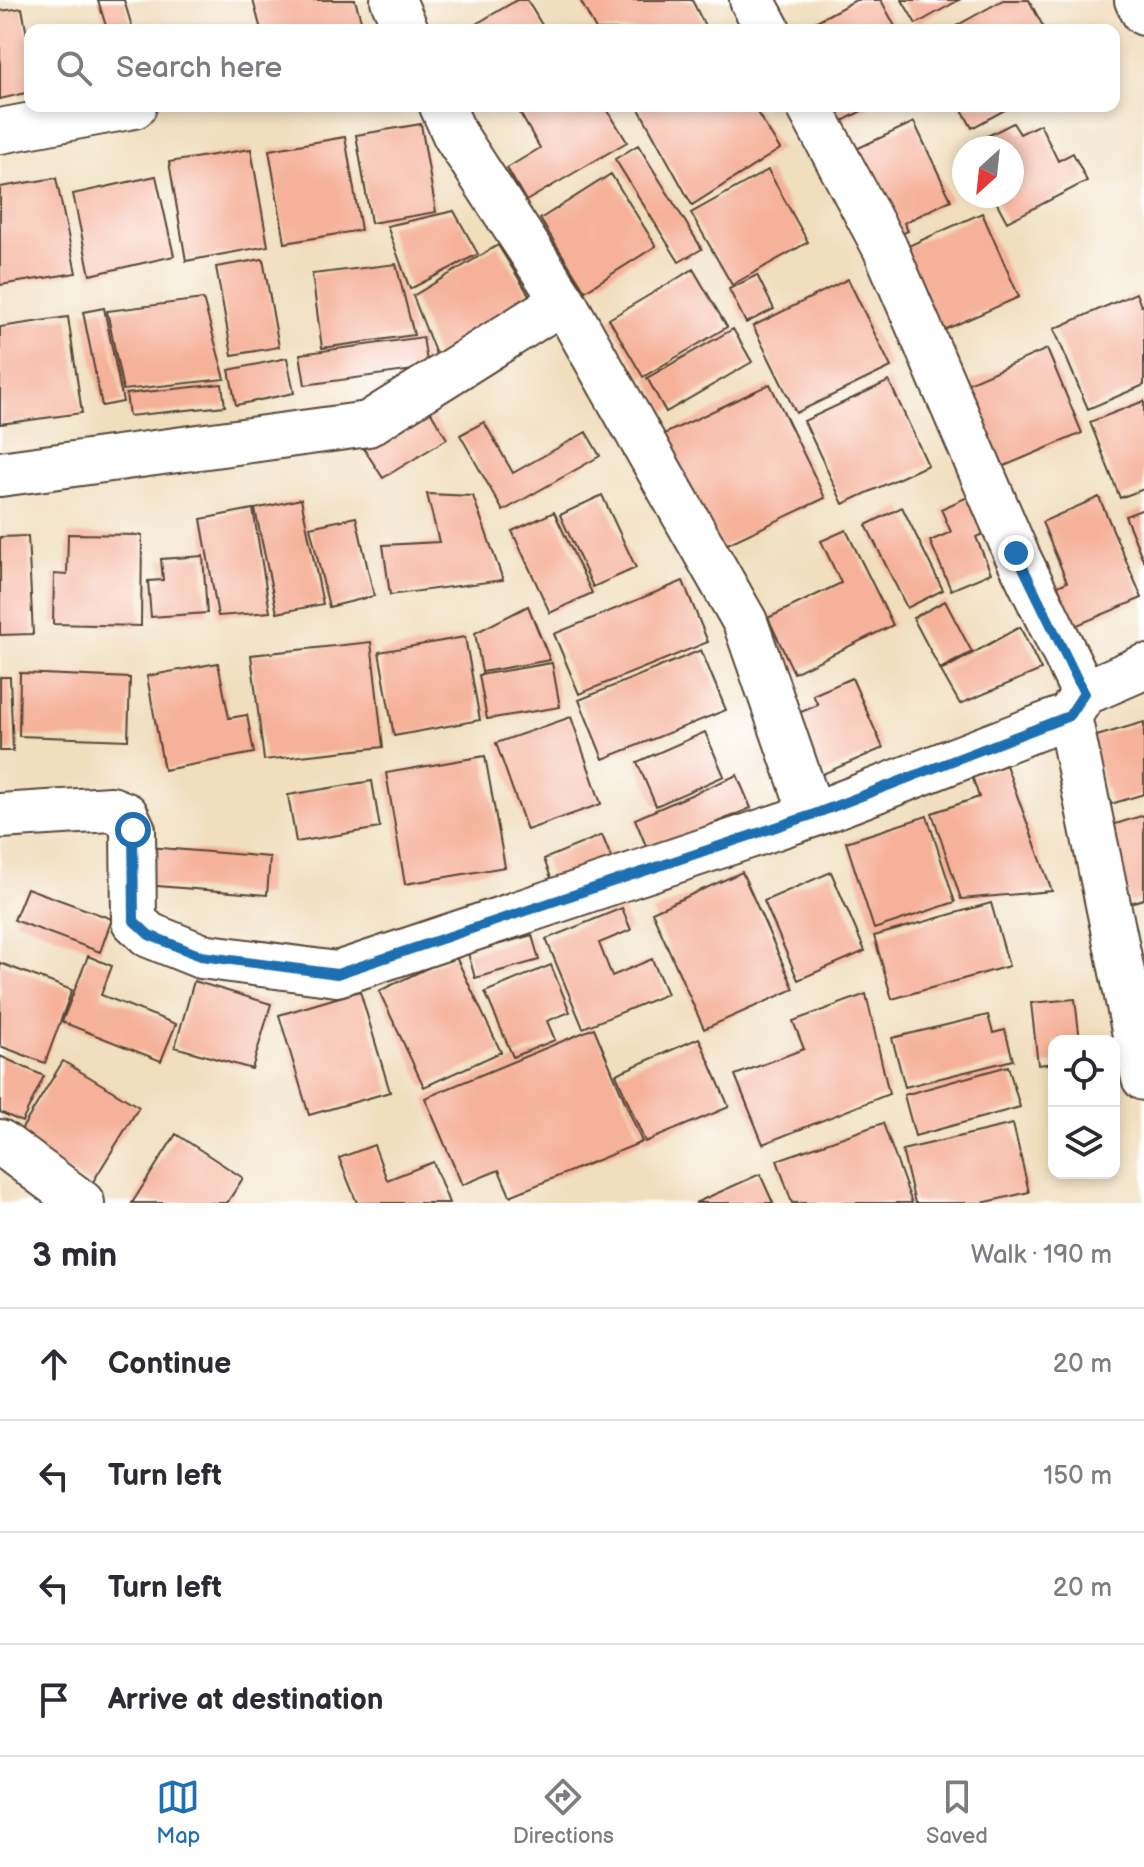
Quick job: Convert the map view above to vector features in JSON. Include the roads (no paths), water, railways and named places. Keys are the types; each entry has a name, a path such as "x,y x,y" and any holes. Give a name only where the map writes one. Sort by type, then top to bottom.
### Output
{"street":[{"path":"393,0 403,24"},
{"path":"752,0 765,24"},
{"path":"1137,0 1144,13"},
{"path":"0,131 102,112"},
{"path":"445,112 455,135 563,301 745,622 812,815"},
{"path":"812,112 885,248 1077,704 1144,1078"},
{"path":"0,474 368,424 563,301"},
{"path":"0,816 111,809 126,815 133,830 134,921 149,935 201,956 337,974 812,815 1077,704 1144,667"},
{"path":"0,1142 82,1203"}]}
